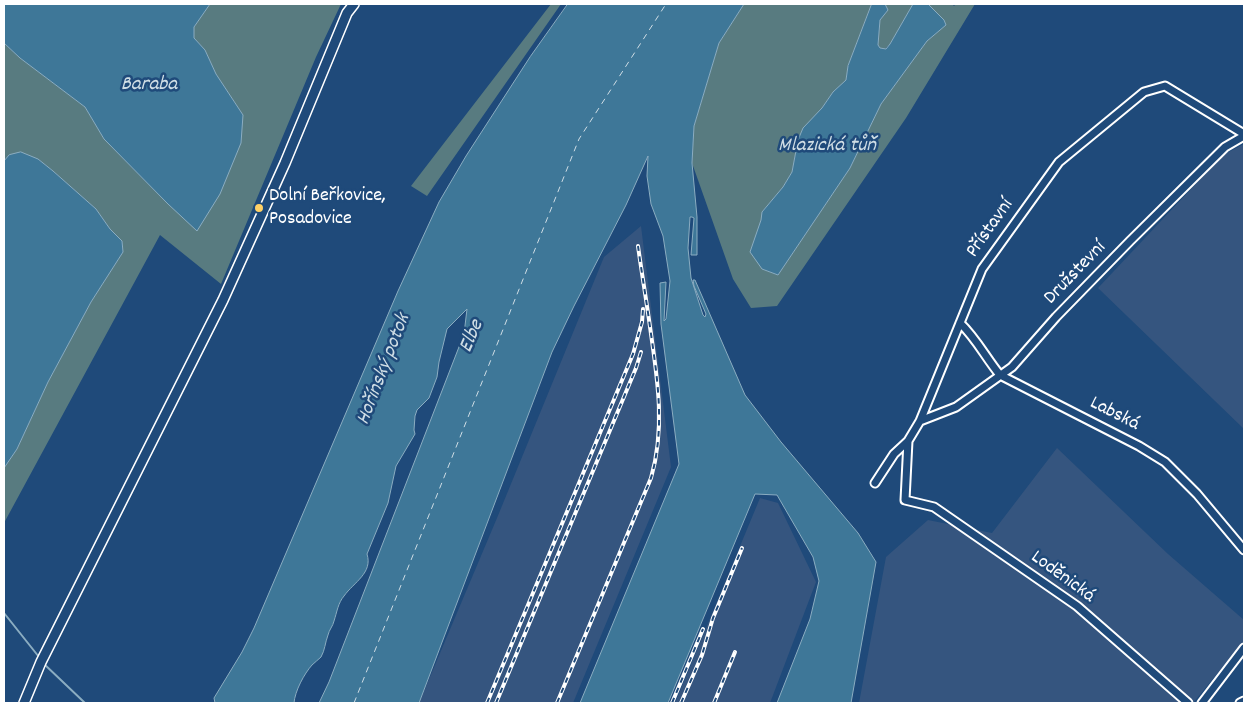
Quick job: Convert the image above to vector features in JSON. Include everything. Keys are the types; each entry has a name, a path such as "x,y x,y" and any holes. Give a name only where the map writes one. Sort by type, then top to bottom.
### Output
{"street":[{"path":"24,703 41,662 223,300 285,162 347,13 354,4"},
{"name":"Přístavní","path":"875,483 894,454 908,441 920,421 982,269 1059,162 1144,92 1165,86 1244,135"},
{"name":"Družstevní","path":"920,421 956,406 1012,367 1056,317 1130,241 1226,147 1244,135"},
{"name":"Labská","path":"960,323 971,333 1000,375 1139,446 1165,462 1197,494 1244,550"},
{"name":"Přístavní","path":"905,500 908,441"},
{"name":"Loděnická","path":"905,500 934,507 1077,606 1188,703"},
{"path":"1202,703 1244,648"},
{"path":"1240,703 1244,701"}],"shaded area":[{"path":"1244,144 1244,429 1098,288 1223,155"},
{"path":"641,226 671,467 573,703 419,703 604,257"},
{"path":"1057,448 1168,554 1244,620 1244,641 1193,703 859,703 886,557 928,520 992,533"},
{"path":"760,498 778,503 816,582 770,703 675,703"}],"green space":[{"path":"210,4 341,4 316,57 221,284 160,235 4,523 4,468 17,449 48,382 91,302 123,252 122,241 110,229 96,209 38,159 9,155 4,161 4,43 20,58 85,107 104,139 168,204 243,115 216,74 205,50 194,38 194,27"},
{"path":"551,4 561,4 427,196 411,186"},
{"path":"744,4 872,4 848,66 846,81 833,92 804,129 798,140 792,172 783,187 762,212 762,269 778,275 850,168 881,104 927,41 946,25 944,20 928,4 952,4 954,6 956,4 975,4 906,118 777,306 751,308 733,279 692,163 694,126 719,43"},
{"path":"885,4 913,4 890,44 885,49 880,48 878,45 880,20 888,10"}],"water":[{"name":"Baraba","path":"4,4 210,4 194,27 194,38 205,50 216,74 243,115 241,143 220,194 197,231 104,139 85,107 20,58 4,43"},
{"path":"568,4 744,4 719,43 694,126 692,163 697,217 697,255 691,255 694,218 690,217 688,248 691,278 703,315 705,317 706,314 693,280 695,280 745,395 781,442 858,533 876,562 851,703 777,703 810,619 819,581 813,557 777,495 755,494 668,703 580,703 679,464 661,324 660,283 666,282 664,321 666,319 670,281 663,236 651,204 647,176 648,156 626,205 552,352 419,703 319,703 329,682 464,334 467,309 447,329 437,377 429,398 417,410 415,434 396,466 388,503 367,554 368,561 365,572 340,602 321,657 312,665 303,678 296,693 294,703 215,703 214,698 254,628 398,291 439,202 466,156 530,57"},
{"name":"Mlazická tůň","path":"872,4 885,4 888,10 880,20 878,45 880,48 886,49 890,44 913,4 928,4 944,20 946,25 927,41 881,104 850,168 778,275 762,269 750,252 762,212 783,187 792,172 798,140 803,128 822,108 833,92 846,80 848,66"},
{"path":"21,152 38,159 96,209 110,229 122,241 123,252 91,302 48,382 17,449 4,468 4,161 9,155"}],"waterway":[{"path":"4,613 39,657"},
{"path":"43,663 85,703"}],"ferry route":[{"path":"354,703 579,139 666,4"}],"railway":[{"path":"557,703 651,478 655,460 659,424 658,388 638,246"},
{"path":"487,703 633,354 642,322 643,309"},
{"path":"496,703 641,352"},
{"path":"681,703 702,655 713,618 742,548"},
{"path":"672,703 703,629"},
{"path":"714,703 735,652"}],"place":[{"name":"Dolní Beřkovice, Posadovice","path":"259,208"}],"water label":[{"name":"Elbe","path":"473,337"},
{"name":"Hořínský potok","path":"385,370"}]}
